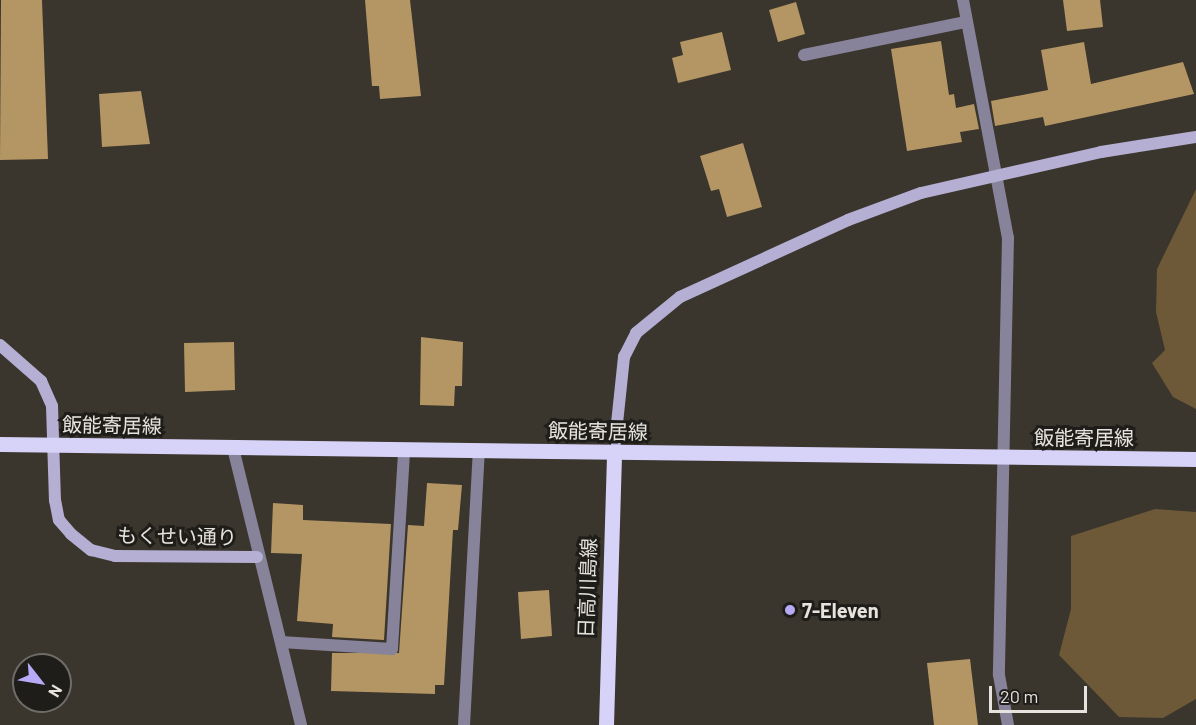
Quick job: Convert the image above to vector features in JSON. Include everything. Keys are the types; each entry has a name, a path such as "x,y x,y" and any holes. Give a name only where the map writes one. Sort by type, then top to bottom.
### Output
{"main road":[{"name":"飯能寄居線","path":"0,444 1196,459"},
{"name":"日高川島線","path":"606,725 614,452"}],"street":[{"path":"963,0 965,22 999,175 1011,278 999,675 1008,725"},
{"path":"804,55 965,22"},
{"path":"614,452 624,357 636,333 658,311 848,220 921,194 999,175 1196,137"},
{"name":"もくせい通り","path":"0,345 41,381 52,406 59,520 92,550 115,556 257,557 301,725"},
{"path":"233,448 257,557"},
{"path":"281,642 392,649 404,450"},
{"path":"464,725 479,450"}],"shaded area":[{"path":"1196,189 1196,409 1173,397 1152,363 1165,350 1156,312 1157,269"},
{"path":"1155,509 1196,512 1196,699 1163,718 1119,717 1059,655 1071,609 1071,536"}],"building":[{"path":"1,0 42,0 48,159 0,160"},
{"path":"365,0 410,0 421,96 380,99 379,86 372,86"},
{"path":"1063,0 1100,0 1103,27 1067,31"},
{"path":"796,2 805,34 778,42 769,10"},
{"path":"722,32 731,70 678,83 672,58 683,55 680,42"},
{"path":"941,41 949,95 954,94 956,108 974,104 979,129 960,132 962,142 907,151 891,49"},
{"path":"1084,42 1091,84 1183,62 1194,94 1045,126 1043,117 995,126 991,101 1048,90 1041,50"},
{"path":"141,91 150,144 102,147 99,94"},
{"path":"743,143 762,207 727,217 719,189 711,191 700,156"},
{"path":"421,337 463,342 462,386 455,386 454,406 420,405"},
{"path":"234,342 235,390 185,392 184,343"},
{"path":"427,483 462,485 458,530 453,530 444,685 435,685 435,694 331,691 332,653 399,653 408,525 424,526"},
{"path":"273,503 303,505 303,520 391,524 384,640 332,637 333,624 297,621 302,554 271,553"},
{"path":"549,590 552,636 521,639 518,592"},
{"path":"970,659 978,725 934,725 927,663"}],"place":[{"name":"7-Eleven","path":"790,610"}]}
